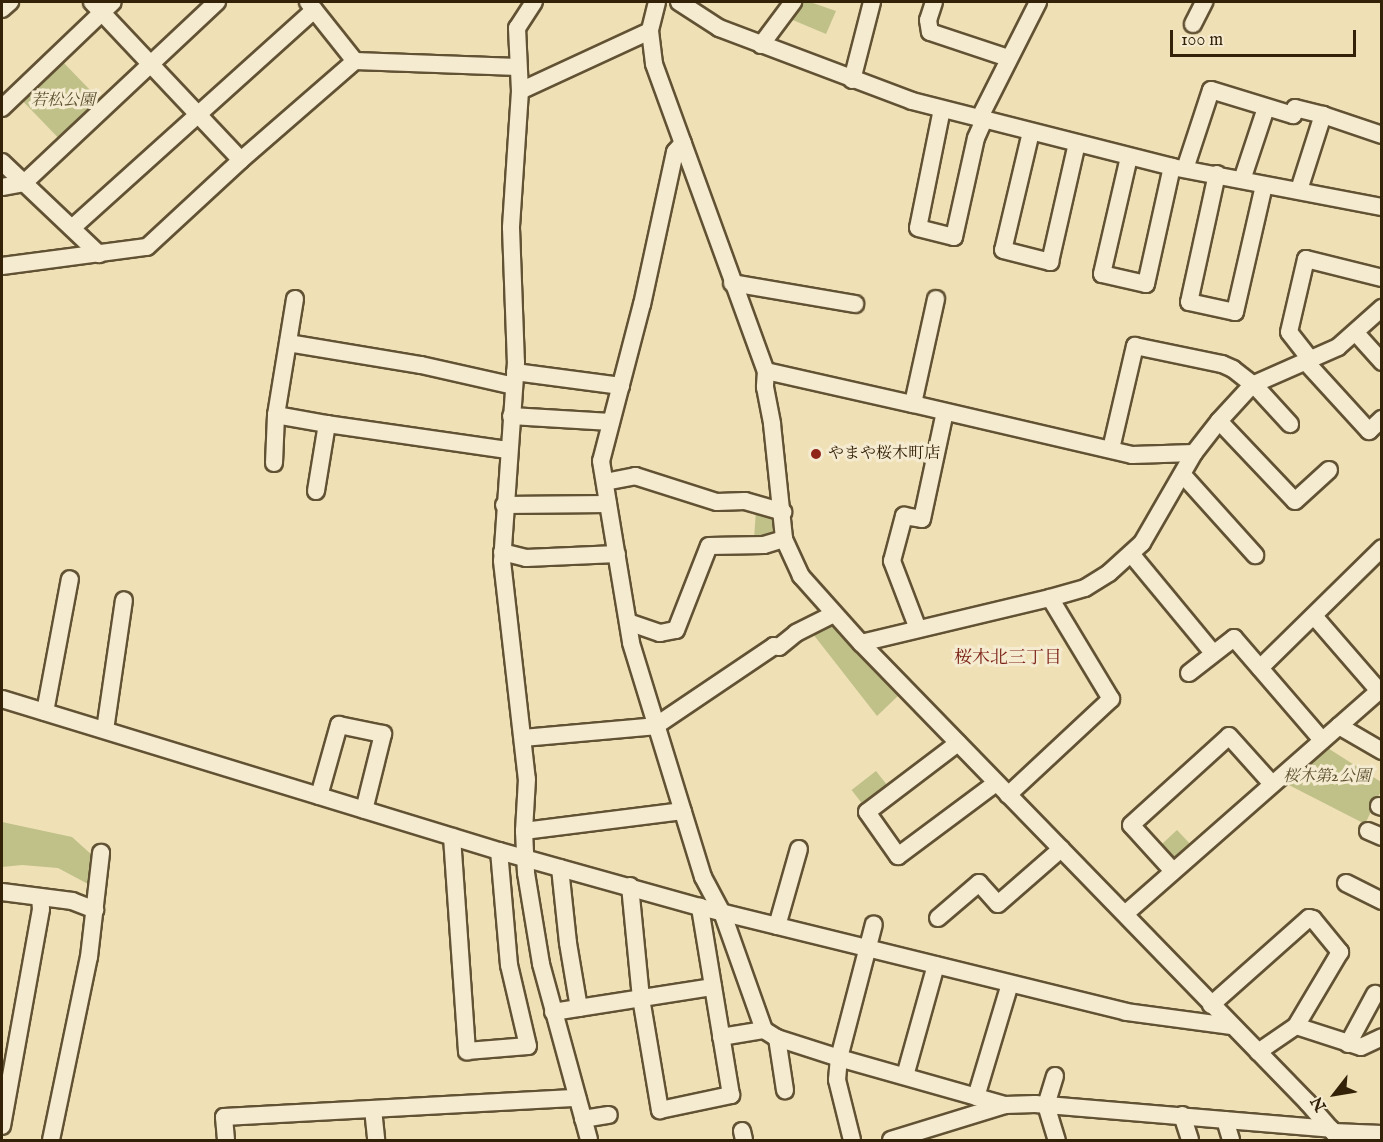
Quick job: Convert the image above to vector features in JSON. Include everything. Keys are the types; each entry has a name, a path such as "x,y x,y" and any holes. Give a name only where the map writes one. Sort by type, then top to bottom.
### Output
{"street":[{"path":"2,9 10,2"},
{"path":"2,187 24,183 217,2"},
{"path":"534,2 517,28 520,91 511,228 514,379 502,552 527,779 525,858 540,964 590,1140"},
{"path":"657,2 650,31 654,64 766,371 765,387 783,512 784,539 801,576 861,643 1335,1134"},
{"path":"679,2 719,28 852,80 942,110 1129,157 1382,207"},
{"path":"761,45 793,2"},
{"path":"852,80 872,2"},
{"path":"934,2 928,20 930,32 1008,58"},
{"path":"942,110 918,228 954,237 981,120 1008,58 1038,2"},
{"path":"1193,24 1204,2"},
{"path":"2,108 102,5 151,65 241,160"},
{"path":"72,228 198,115 311,6 355,61"},
{"path":"520,91 650,31"},
{"path":"2,266 147,247 241,160 355,61 518,67"},
{"path":"1129,157 1102,274 1146,284 1179,168 1211,90 1293,115 1295,108 1323,115 1382,135"},
{"path":"1242,180 1266,108"},
{"path":"1299,190 1323,115"},
{"path":"1031,132 1003,250 1050,262 1077,143"},
{"path":"683,143 675,152 642,304 602,461 631,643 703,877 722,912 771,1034 785,1090"},
{"path":"2,162 99,254"},
{"path":"1217,174 1190,302 1235,312 1264,184"},
{"path":"1382,279 1306,259 1289,332 1307,360 1369,431 1382,419"},
{"path":"732,282 855,304"},
{"path":"913,404 936,299"},
{"path":"274,463 276,415 295,300"},
{"path":"861,643 1085,588 1132,555 1152,529 1184,475 1194,453 1252,385 1338,347 1382,308"},
{"path":"1356,333 1382,362"},
{"path":"288,343 514,379 621,386"},
{"path":"1111,449 1135,346 1222,364 1233,369 1290,424"},
{"path":"766,371 1132,455 1194,453"},
{"path":"918,629 892,561 904,516 922,519 945,412"},
{"path":"276,415 508,450"},
{"path":"511,416 611,422"},
{"path":"1219,421 1295,501 1329,470"},
{"path":"315,491 327,424"},
{"path":"1184,475 1255,555"},
{"path":"605,482 635,476 717,502 745,501 783,512"},
{"path":"504,506 608,504"},
{"path":"628,622 660,633 676,630 709,546 764,545 784,539"},
{"path":"1260,668 1382,548"},
{"path":"502,552 526,558 617,554"},
{"path":"1132,555 1213,653"},
{"path":"45,712 70,579"},
{"path":"1008,795 1111,699 1050,598"},
{"path":"105,730 124,600"},
{"path":"523,738 657,725 774,646 779,647 796,633 834,614"},
{"path":"1125,914 1380,689 1314,616"},
{"path":"1189,674 1234,638 1322,740"},
{"path":"2,699 452,837 700,907 1125,1012 1231,1026"},
{"path":"319,796 339,725 383,734 364,810"},
{"path":"1339,726 1382,751"},
{"path":"1173,871 1131,825 1229,736 1272,784"},
{"path":"958,743 867,812 898,856 996,783"},
{"path":"524,831 683,812"},
{"path":"452,837 467,1051 528,1046 509,965 499,851"},
{"path":"777,926 799,849"},
{"path":"938,918 979,883 998,904 1061,849"},
{"path":"51,1140 89,957 101,853"},
{"path":"560,868 568,943 579,1008"},
{"path":"1347,883 1382,901"},
{"path":"630,886 641,998 660,1110 731,1095 700,907"},
{"path":"2,892 72,901 95,910"},
{"path":"2,1126 41,909 40,897"},
{"path":"1211,1005 1309,918 1340,952 1296,1026 1258,1052"},
{"path":"852,1140 837,1080 839,1058 873,924"},
{"path":"905,1076 936,965"},
{"path":"976,1097 1010,984"},
{"path":"553,1012 713,987"},
{"path":"1348,1044 1375,994"},
{"path":"1296,1026 1360,1047 1382,1037"},
{"path":"721,1037 771,1034 839,1058 1005,1105 1046,1105 1182,1115 1335,1134 1382,1134"},
{"path":"1054,1076 1046,1105 1057,1140"},
{"path":"226,1140 224,1117 577,1098"},
{"path":"891,1140 1005,1105"},
{"path":"373,1109 376,1140"},
{"path":"583,1119 609,1115"},
{"path":"1182,1115 1190,1140"},
{"path":"1225,1120 1231,1140"}],"green space":[{"path":"800,2 810,2 836,11 826,34 788,18"},
{"name":"若松公園","path":"61,60 104,105 64,143 21,99"},
{"path":"756,509 772,514 774,536 754,540"},
{"path":"833,626 899,695 877,716 813,634 825,627"},
{"name":"桜木第2公園","path":"1323,745 1381,782 1381,791 1365,824 1281,781"},
{"path":"876,771 890,789 866,808 852,790"},
{"path":"2,822 72,837 92,855 105,893 58,868 22,865 2,867"},
{"path":"1177,830 1193,847 1174,864 1159,847"}],"place":[{"name":"やまや桜木町店","path":"816,454"}],"district":[{"name":"桜木北三丁目","path":"1008,659"}]}
